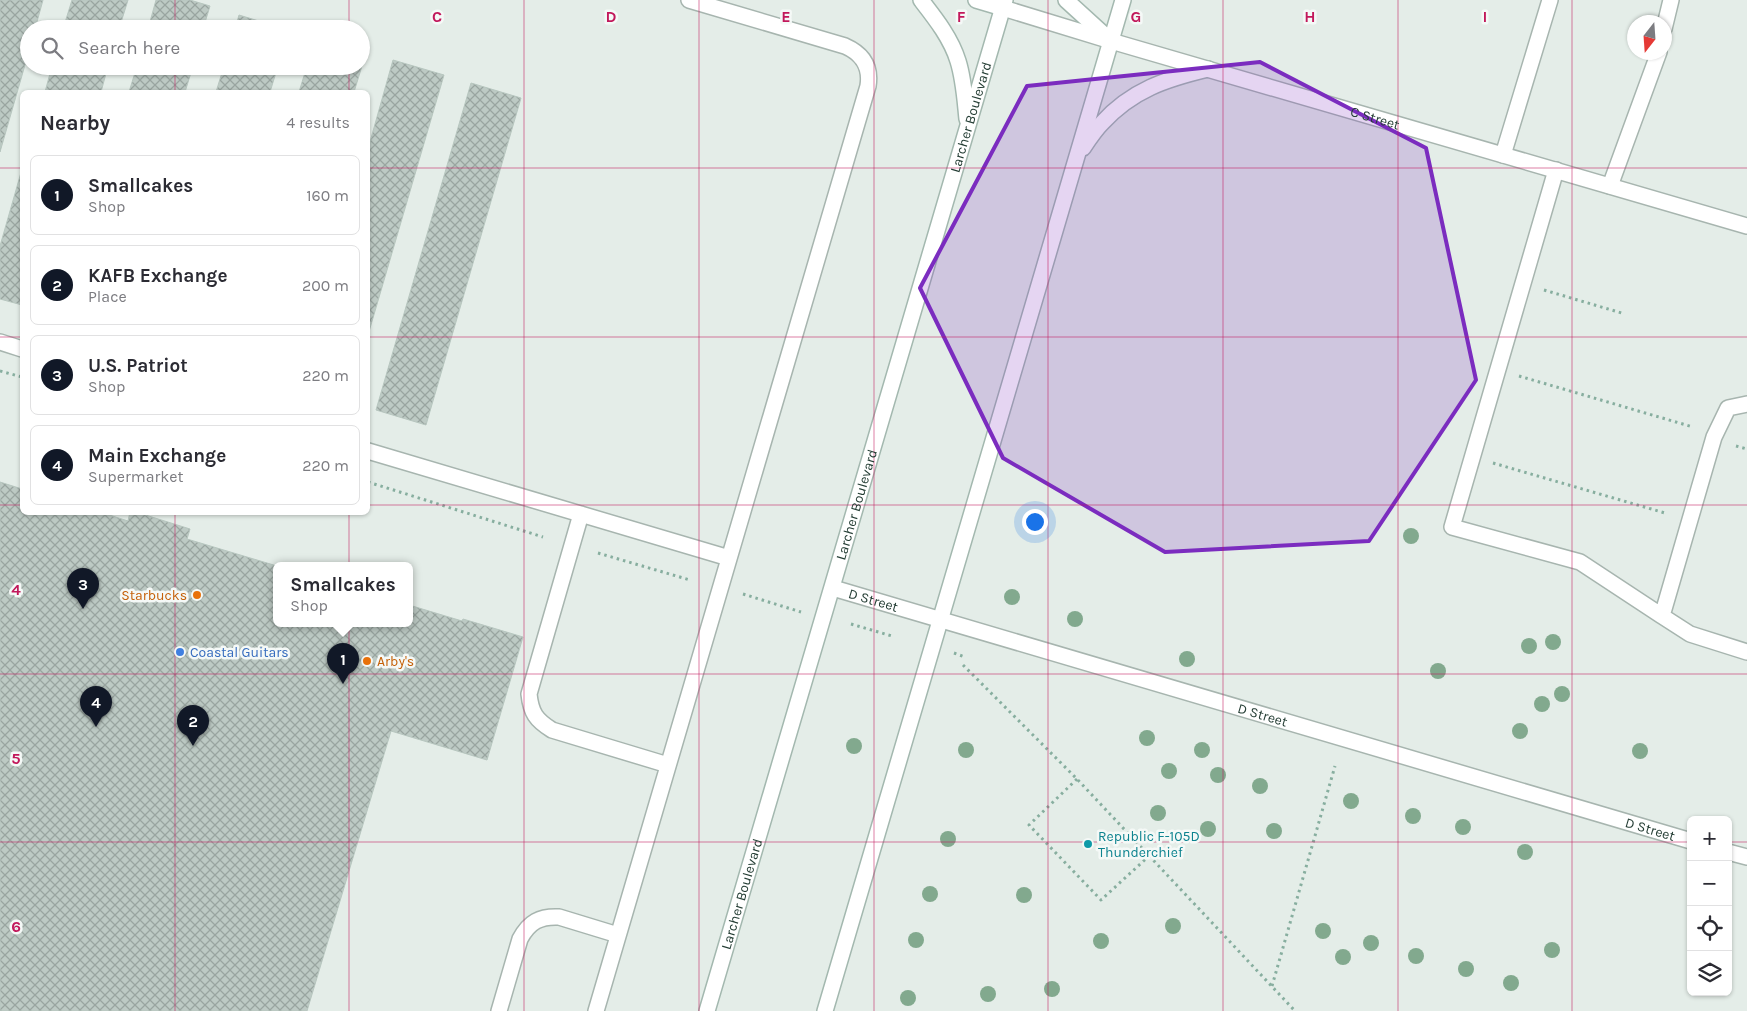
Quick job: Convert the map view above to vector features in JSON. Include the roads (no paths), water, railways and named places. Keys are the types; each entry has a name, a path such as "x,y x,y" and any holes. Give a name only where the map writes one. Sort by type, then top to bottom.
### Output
{"main road":[{"path":"596,1011 868,86 869,76 867,66 855,50 689,0"},
{"path":"921,0 949,40 958,60 965,90 968,130"},
{"name":"C Street","path":"976,0 1004,4 1111,41 1747,226"},
{"path":"1066,0 1111,41"},
{"path":"825,1011 1123,0"},
{"path":"1503,155 1550,0"},
{"path":"1667,15 1671,0"},
{"name":"Larcher Boulevard","path":"707,1011 1004,4"},
{"path":"1610,186 1656,60"},
{"path":"1077,155 1102,123 1120,105 1139,92 1159,82 1208,69"},
{"path":"1556,170 1452,527 1580,562 1690,634 1747,652"},
{"path":"0,342 20,347"},
{"path":"1662,616 1714,437 1728,408 1747,404"},
{"path":"370,452 729,558"},
{"path":"581,514 529,694 530,706 535,717 552,730 668,764"},
{"name":"D Street","path":"833,588 1687,840"},
{"path":"1732,853 1747,857"},
{"path":"499,1011 520,939 531,923 549,916 559,917 618,935"}],"place":[{"name":"Starbucks","path":"197,595"},
{"name":"U.S. Patriot","path":"83,609"},
{"name":"Coastal Guitars","path":"180,652"},
{"name":"Arby's","path":"367,661"},
{"name":"Smallcakes","path":"343,684"},
{"name":"Main Exchange","path":"96,727"},
{"name":"KAFB Exchange","path":"193,746"},
{"name":"Republic F-105D Thunderchief","path":"1088,844"}]}
